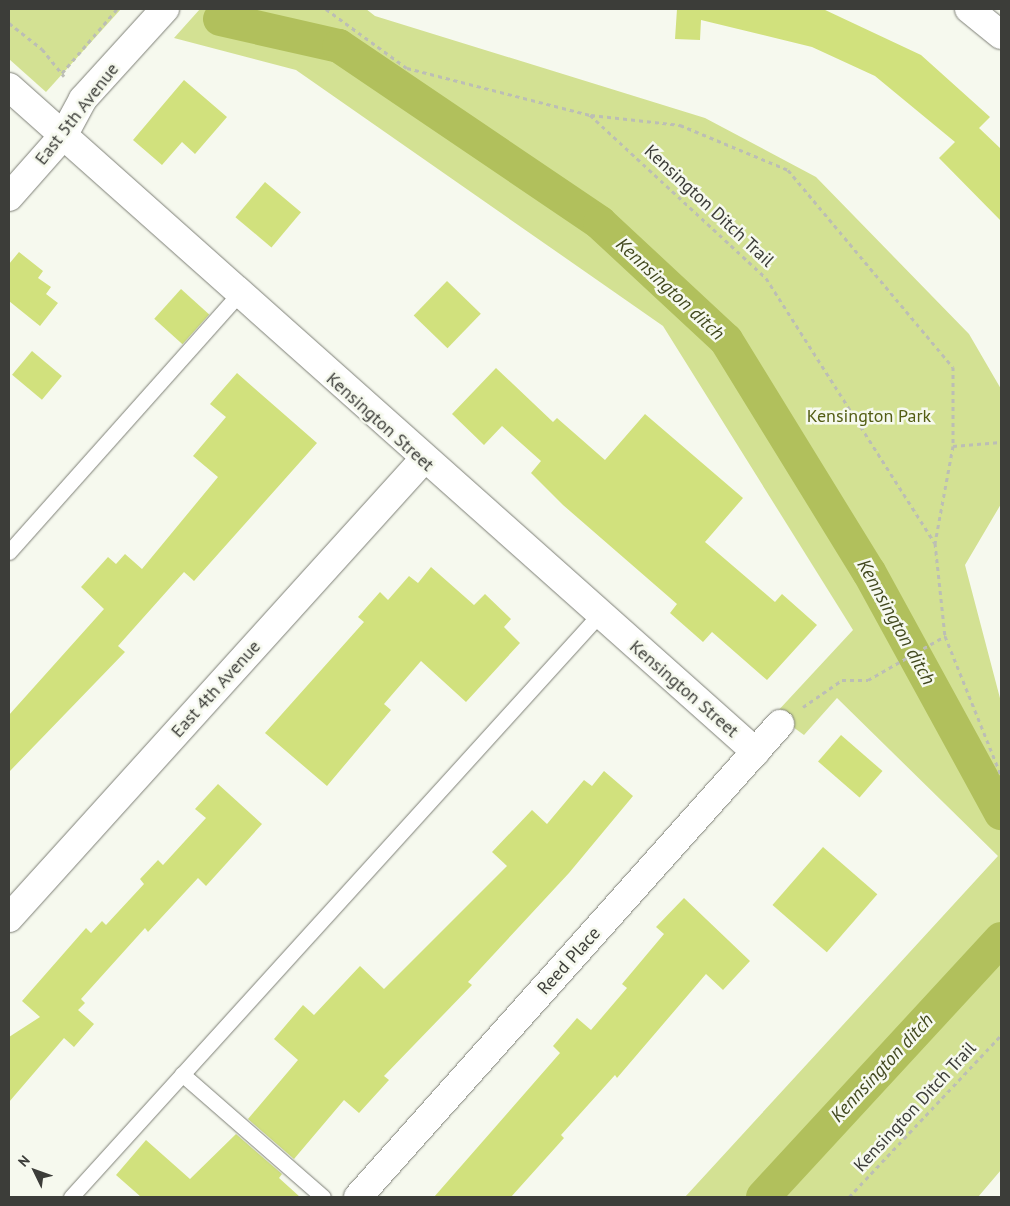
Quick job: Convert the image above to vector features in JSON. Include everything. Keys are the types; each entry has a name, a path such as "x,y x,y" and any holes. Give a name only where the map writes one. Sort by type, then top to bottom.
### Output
{"street":[{"name":"East 5th Avenue","path":"9,197 63,136 83,99 164,9"},
{"path":"969,9 1001,35"},
{"name":"Kensington Street","path":"9,87 423,460 756,752"},
{"name":"East 4th Avenue","path":"9,918 423,460"},
{"name":"Reed Place","path":"358,1197 780,724"}],"lane":[{"path":"9,552 239,294"},
{"path":"71,1197 599,615"},
{"path":"182,1074 323,1197"}],"path":[{"path":"62,73 117,9"},
{"name":"Kensington Ditch Trail","path":"326,9 407,68 590,115 766,278 935,543 945,636 1001,775"},
{"path":"9,23 42,49 83,99"},
{"path":"590,115 680,125 788,170 953,367 953,446 935,543"},
{"path":"953,446 1001,442"},
{"path":"780,724 842,680 868,680 933,645 945,636"},
{"name":"Kensington Ditch Trail","path":"849,1197 1001,1035"}],"green space":[{"path":"9,9 121,9 46,92 9,59"},
{"name":"Kensington Park","path":"200,9 366,9 375,16 705,118 816,177 969,334 1001,389 1001,504 965,565 1001,702 1001,1170 978,1197 685,1197 998,856 837,698 804,735 775,714 853,630 663,326 296,70 174,38"}],"building":[{"path":"677,9 823,9 921,55 990,117 979,128 1001,149 1001,221 939,158 955,142 875,76 812,47 701,20 700,40 675,39"},
{"path":"184,80 227,117 195,154 182,142 162,165 133,140"},
{"path":"265,182 301,212 271,247 235,217"},
{"path":"19,252 43,271 38,278 51,287 46,294 58,303 40,326 9,301 9,264"},
{"path":"447,281 481,314 447,348 414,316"},
{"path":"181,289 209,314 182,344 154,319"},
{"path":"32,351 62,376 42,400 12,375"},
{"path":"496,368 553,422 557,418 605,460 645,414 743,498 705,542 775,602 782,594 817,625 767,680 712,632 703,642 670,613 677,604 563,505 531,473 541,461 502,426 484,445 452,414"},
{"path":"237,373 317,443 194,581 184,572 118,646 125,652 9,772 9,715 104,609 81,587 108,557 116,564 125,554 142,569 218,477 193,456 226,417 210,404"},
{"path":"431,567 474,605 485,594 511,619 504,627 520,643 466,702 421,661 384,704 391,710 327,786 265,733 364,622 358,617 380,592 388,600 409,576 418,583"},
{"path":"841,735 883,771 860,797 818,761"},
{"path":"604,771 633,796 569,873 468,982 472,985 384,1076 389,1080 359,1113 344,1100 294,1159 248,1119 298,1060 274,1039 303,1005 314,1015 360,966 384,989 507,866 492,852 532,810 547,824 584,780 592,786"},
{"path":"218,784 262,824 206,886 198,878 148,932 145,928 81,999 85,1003 78,1010 94,1024 74,1047 64,1038 9,1102 9,1037 40,1017 22,1001 86,928 91,933 102,921 106,925 144,884 140,879 158,860 163,865 206,818 195,809"},
{"path":"823,847 877,894 827,952 772,905"},
{"path":"684,898 750,961 723,990 706,974 617,1078 615,1075 561,1135 564,1138 511,1197 434,1197 560,1053 553,1046 577,1018 591,1030 627,988 622,984 664,934 656,927"},
{"path":"236,1134 282,1174 279,1178 300,1197 141,1197 116,1175 146,1140 190,1179"}],"waterway":[{"name":"Kennsington ditch","path":"220,19 339,46 600,223 726,340 869,572 1001,813"},
{"name":"Kennsington ditch","path":"763,1197 1001,939"}]}
